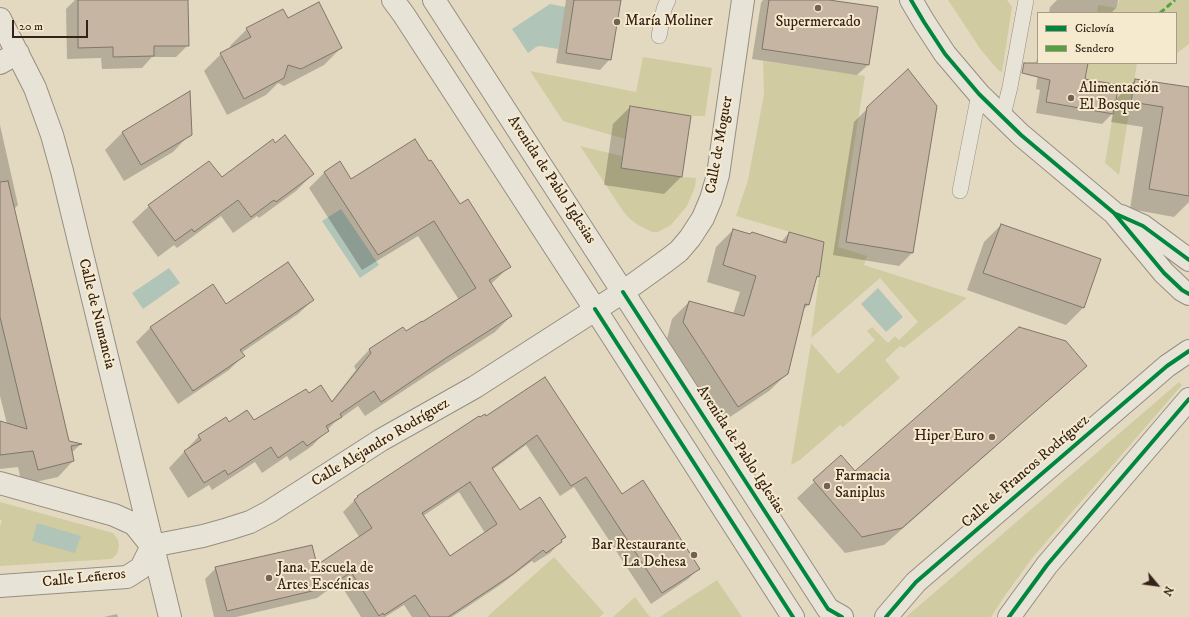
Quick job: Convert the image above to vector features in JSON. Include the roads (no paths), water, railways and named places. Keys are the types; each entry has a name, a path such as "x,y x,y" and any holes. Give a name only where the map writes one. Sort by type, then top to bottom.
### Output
{"street":[{"path":"393,0 595,309 793,617"},
{"name":"Avenida de Pablo Iglesias","path":"434,0 828,609 842,617"},
{"name":"Calle de Moguer","path":"595,309 623,292 679,251 690,238 703,218 711,199 718,175 743,0"},
{"path":"911,0 945,54 978,94 1002,119 1114,213 1164,273 1182,290 1189,294"},
{"name":"Calle de Numancia","path":"0,19 9,58 35,88 52,135 170,617"},
{"path":"1114,213 1143,226 1189,260"},
{"name":"Calle Alejandro Rodríguez","path":"152,546 203,536 228,529 250,522 269,512 381,440 476,387 595,309"},
{"name":"Calle de Francos Rodríguez","path":"886,617 916,582 1167,366 1189,351"},
{"path":"1009,617 1046,565 1189,399"},
{"path":"0,483 114,515 134,524 152,546"},
{"name":"Calle Leñeros","path":"0,586 127,577 141,568 152,546"}],"lane":[{"path":"659,36 664,10 668,0"},
{"path":"1002,119 1010,87 1026,0"},
{"path":"960,191 978,94"}],"place":[{"name":"Supermercado","path":"818,8"},
{"name":"María Moliner","path":"617,22"},
{"name":"Alimentación El Bosque","path":"1071,98"},
{"name":"Hiper Euro","path":"992,437"},
{"name":"Farmacia Saniplus","path":"827,486"},
{"name":"Bar Restaurante La Dehesa","path":"694,555"},
{"name":"Jana. Escuela de Artes Escénicas","path":"269,578"}]}
